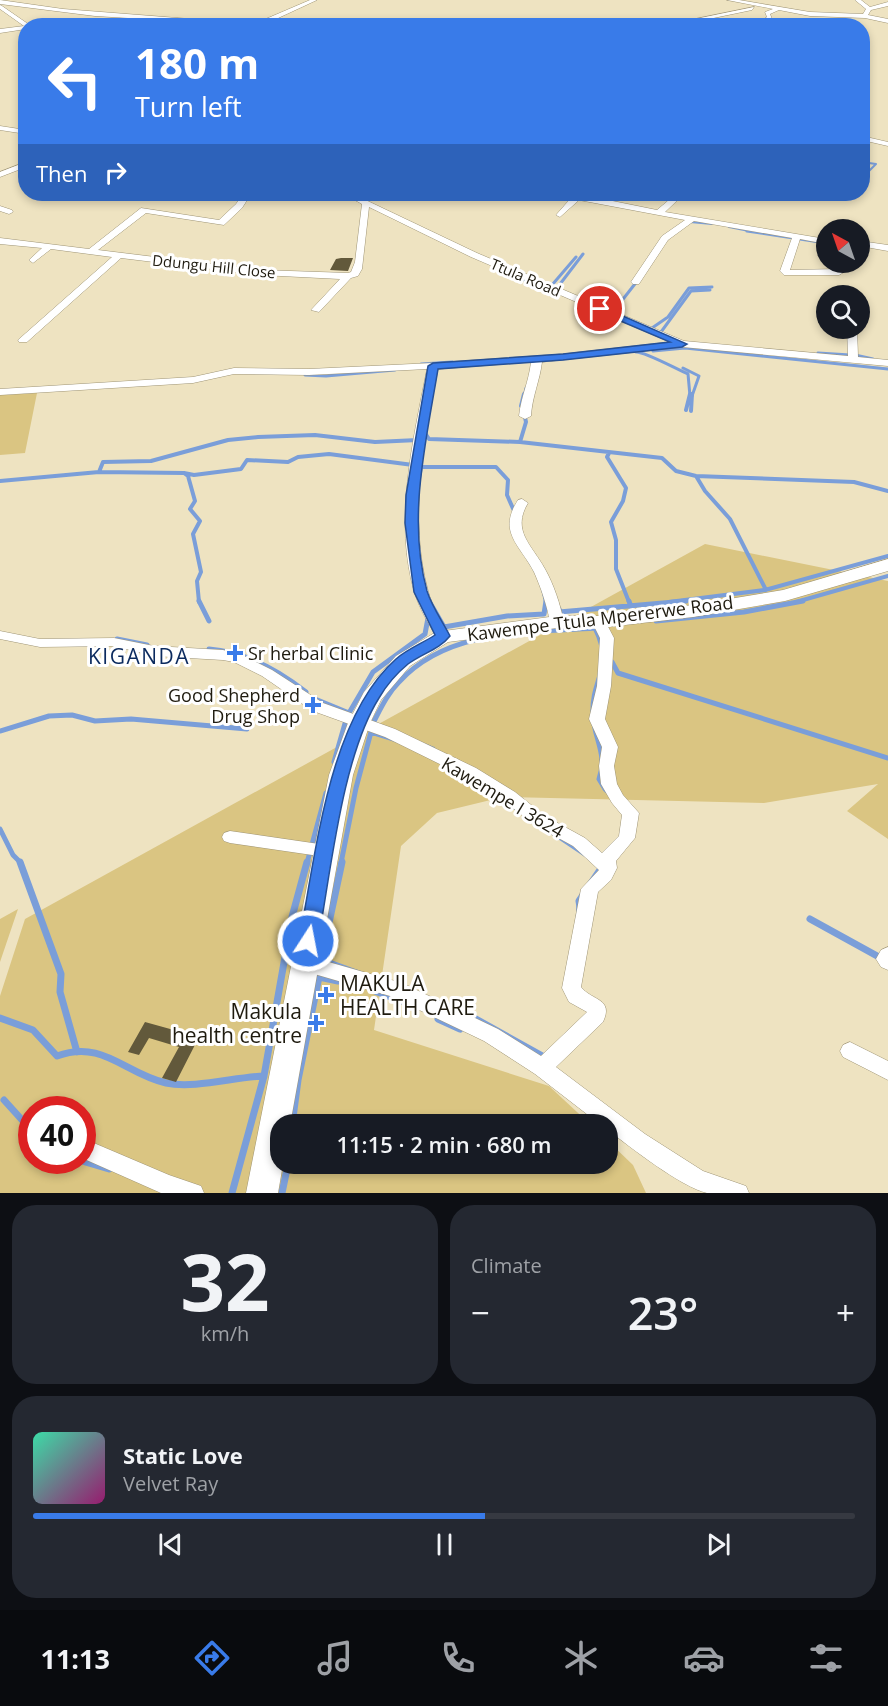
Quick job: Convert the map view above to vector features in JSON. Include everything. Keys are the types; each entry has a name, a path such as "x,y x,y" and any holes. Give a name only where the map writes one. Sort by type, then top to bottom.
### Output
{"street":[{"path":"272,18 314,0"},
{"path":"730,0 776,10 820,15 864,16 888,21"},
{"path":"858,0 869,9"},
{"path":"0,2 84,14 160,18"},
{"path":"864,16 869,9 888,4"},
{"path":"0,7 18,20"},
{"path":"703,18 757,7"},
{"path":"770,18 767,13 776,10"},
{"path":"0,31 18,28"},
{"path":"0,128 18,130"},
{"path":"0,138 18,133"},
{"path":"870,140 888,144"},
{"path":"870,144 877,142"},
{"path":"0,175 18,167"},
{"path":"92,250 144,210 221,223 226,221 242,201"},
{"path":"560,215 573,201"},
{"path":"598,201 816,240"},
{"path":"659,213 672,201"},
{"path":"316,310 348,276 355,274 361,264 360,230 366,202"},
{"name":"Ttula Road","path":"366,202 474,255 682,344 888,363"},
{"path":"0,208 9,212"},
{"path":"636,282 665,238 692,219"},
{"path":"795,238 785,271 787,273 816,272"},
{"name":"Ddungu Hill Close","path":"0,241 92,250 219,270 348,276"},
{"path":"870,245 888,248"},
{"path":"33,260 49,246"},
{"path":"23,340 120,255"},
{"path":"852,339 853,361"},
{"path":"0,392 193,380 234,371 309,372 537,359 682,344"},
{"path":"525,416 527,394 535,376 537,359"},
{"path":"433,366 412,495 411,523 421,592 443,636"},
{"path":"522,503 514,526 519,541 543,576 557,622"},
{"name":"Kawempe Ttula Mpererwe Road","path":"262,1193 341,775 359,723 372,697 389,675 403,661 443,636 557,622 599,622 693,611 785,595 888,565"},
{"path":"542,1068 596,1016 597,1008 576,996 571,988 590,889 605,874 608,868 607,859 627,838 631,813 608,787 606,759 610,747 597,719 604,686 607,638 599,622"},
{"name":"Kawempe I 3624","path":"0,635 40,643 114,642 154,651 223,655 248,664 318,706 359,723 390,732 470,772 509,796 539,820 579,842 608,868"},
{"path":"231,837 326,851"},
{"path":"888,955 885,959 888,962"},
{"path":"304,963 395,989 491,1035 542,1068 638,1141 697,1179 738,1193"},
{"path":"850,1051 888,1071"},
{"path":"96,1154 167,1185 193,1193"}],"shaded area":[{"path":"37,393 25,453 0,455 0,395"},
{"path":"705,544 888,581 888,839 847,811 878,784 764,803 503,797 437,813 401,846 374,1030 549,1086 579,1114 270,1114 270,1174 618,1174 618,1151 633,1165 646,1193 0,1193 0,996 25,919"},
{"path":"18,909 0,962 0,919"}],"building":[{"path":"353,258 348,271 330,270 336,259"},
{"path":"145,1022 199,1037 176,1082 162,1078 179,1047 149,1038 139,1055 128,1052"}],"waterway":[{"path":"870,163 876,164 870,170"},
{"path":"690,222 712,224"},
{"path":"729,227 754,232"},
{"path":"747,231 816,241"},
{"path":"557,288 583,254"},
{"path":"552,285 576,257"},
{"path":"510,274 549,290"},
{"path":"617,314 613,312 638,280"},
{"path":"652,328 668,317 689,288 712,287"},
{"path":"661,332 691,291 710,290"},
{"path":"653,351 685,348 888,369"},
{"path":"818,353 850,355 850,351"},
{"path":"636,352 688,374 690,395"},
{"path":"855,355 873,359"},
{"path":"421,364 452,362"},
{"path":"683,368 699,376 692,396"},
{"path":"305,375 326,376 395,370"},
{"path":"524,396 526,388"},
{"path":"521,406 524,394"},
{"path":"691,411 692,394"},
{"path":"686,410 690,395"},
{"path":"520,442 526,422 524,413"},
{"path":"425,433 429,439 520,442"},
{"path":"99,472 103,462 151,461 228,440 315,435 375,442 418,440"},
{"path":"520,442 662,458 676,471 696,476"},
{"path":"609,453 607,457 626,488 623,501 611,522 616,540 616,569 629,602"},
{"path":"184,473 194,475 241,469 247,460 288,462 298,457 329,454 413,465"},
{"path":"430,602 423,586 416,552 415,518 421,467 496,467 508,480 507,495 515,513 512,530 541,580 546,602"},
{"path":"0,481 99,472"},
{"path":"99,472 184,473"},
{"path":"184,473 188,476 195,501 190,509 200,521 193,534 201,572 197,581 199,602"},
{"path":"696,476 854,482 888,491"},
{"path":"696,476 705,491 730,519 766,590"},
{"path":"766,590 888,556"},
{"path":"796,602 888,576"},
{"path":"669,602 766,590"},
{"path":"199,601 209,621"},
{"path":"429,601 444,627 507,616 544,614 546,602"},
{"path":"629,601 631,606"},
{"path":"631,606 686,601"},
{"path":"656,621 744,612 803,601"},
{"path":"559,609 559,612 631,606"},
{"path":"315,699 349,713 373,672 425,634 428,618"},
{"path":"595,628 603,653 601,673 593,702 594,724 602,762 599,779 605,789 629,813 624,839 603,857 535,814 521,800 455,762 438,756 433,749 372,725 387,697 399,682 419,664 441,651 465,643 516,633 595,628"},
{"path":"117,639 147,645"},
{"path":"209,649 236,654 260,663 284,676 306,692"},
{"path":"612,662 618,673 888,758"},
{"path":"0,731 49,716 72,715 95,721 131,719 247,729"},
{"path":"334,762 346,720 344,719"},
{"path":"341,863 356,788 371,732 410,744 455,767 598,863"},
{"path":"307,863 326,793"},
{"path":"0,829 13,855 20,862"},
{"path":"20,862 61,974 60,992 77,1052"},
{"path":"264,1076 292,917 307,862"},
{"path":"342,862 321,960 465,1013 546,1058 574,1035 594,1009 573,997 571,981 579,923 579,901 602,867 598,863"},
{"path":"810,919 888,962"},
{"path":"293,1114 319,977 338,981"},
{"path":"375,991 401,1001"},
{"path":"0,1018 33,1030 57,1056 77,1052"},
{"path":"438,1019 460,1029"},
{"path":"77,1052 101,1055 151,1079 166,1083 189,1085 264,1076"},
{"path":"232,1193 264,1076"},
{"path":"4,1100 18,1116"},
{"path":"96,1165 109,1169"},
{"path":"282,1193 286,1174"}],"place":[{"name":"Sr herbal Clinic","path":"235,653"},
{"name":"Good Shepherd Drug Shop","path":"313,705"},
{"name":"MAKULA HEALTH CARE","path":"326,995"},
{"name":"Makula health centre","path":"316,1023"}],"district":[{"name":"KIGANDA","path":"139,656"}],"route":[{"path":"308,941 341,775 359,723 372,697 389,675 403,661 443,636 421,592 411,523 412,495 433,366 644,350 682,344 600,309"}]}
